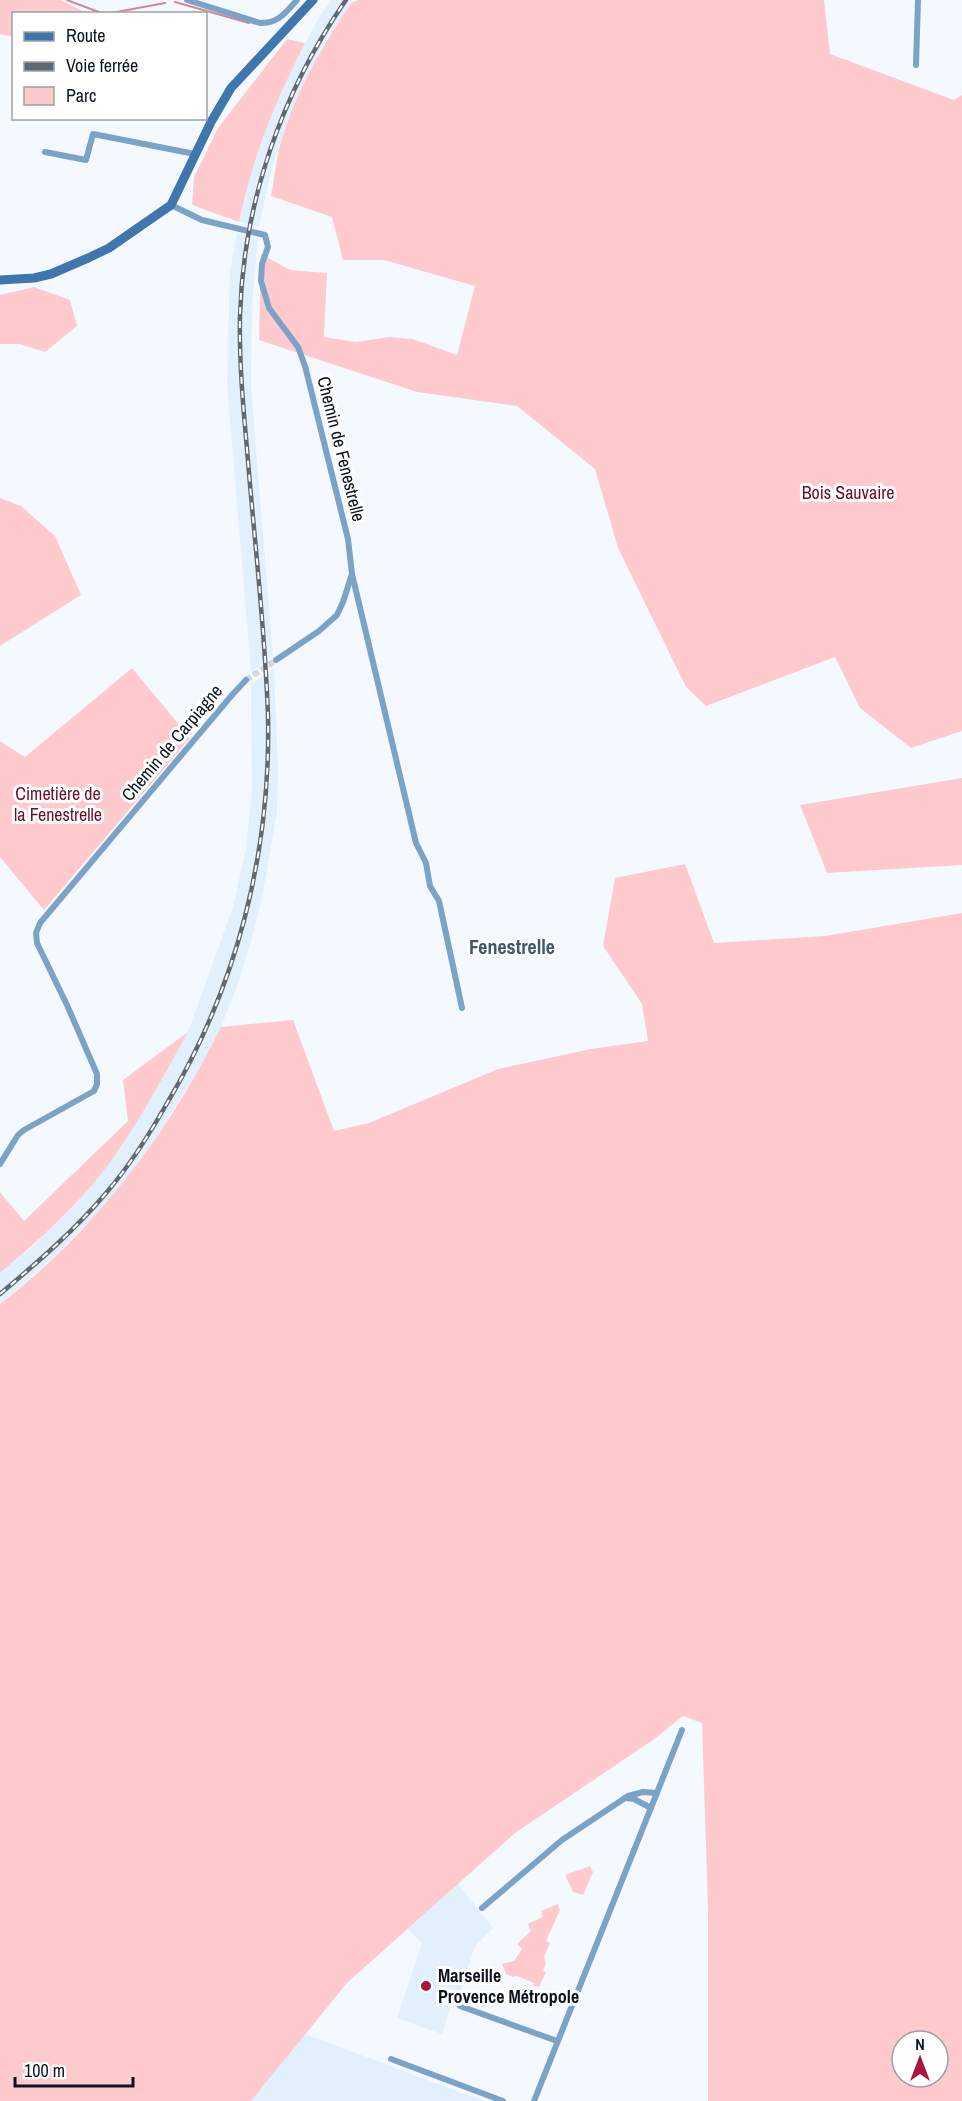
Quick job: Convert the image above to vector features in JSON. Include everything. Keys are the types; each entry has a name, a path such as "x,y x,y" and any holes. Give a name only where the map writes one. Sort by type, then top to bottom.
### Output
{"street":[{"path":"187,0 260,23 271,23 278,20 297,0"},
{"path":"0,280 34,278 51,274 88,258 109,248 171,205 211,122 231,88 313,0"},
{"path":"916,65 918,0"},
{"path":"45,152 86,160 93,134 195,154"},
{"name":"Chemin de Fenestrelle","path":"171,205 202,220 265,235 268,247 262,264 261,281 269,308 298,347 305,366 348,538 352,574 337,615 319,631 276,660"},
{"path":"352,574 416,843 426,864 430,886 439,901 462,1008"},
{"name":"Chemin de Carpiagne","path":"0,1164 18,1135 24,1130 94,1091 97,1084 97,1074 37,943 36,933 40,923 246,680"},
{"path":"534,2101 682,1730"},
{"path":"482,1908 547,1852 624,1798 643,1792 657,1793"},
{"path":"624,1798 634,1799 651,1808"},
{"path":"460,2006 556,2041"},
{"path":"391,2059 503,2101"}],"shaded area":[{"path":"332,0 353,0 324,43 284,130 270,175 259,227 239,222 248,180 264,131 305,43 321,14"},
{"path":"237,234 258,239 252,305 251,387 273,656 251,672 227,384 230,271"},
{"path":"274,668 278,767 277,812 261,903 238,984 221,1027 202,1065 142,1159 115,1195 60,1251 0,1304 0,1273 33,1246 78,1201 118,1152 154,1094 188,1032 233,907 246,849 252,789 251,684"},
{"path":"458,1884 493,1928 475,1946 460,1992 456,1991 442,2034 397,2018 422,1943 408,1929"},
{"path":"305,2034 484,2101 251,2101"}],"green space":[{"path":"0,0 60,0 85,12 12,12 12,37 0,34"},
{"name":"Bois Sauvaire","path":"358,0 824,0 830,54 954,100 962,95 962,731 911,748 860,708 835,657 706,706 686,687 618,548 595,469 517,406 417,392 259,340 261,254 290,270 327,273 324,337 356,342 389,337 413,339 457,355 475,286 384,260 343,260 332,217 271,196 282,137 298,96 332,33 351,3"},
{"path":"287,39 305,43 266,130 251,174 239,222 192,205 194,177 218,128"},
{"path":"34,287 70,300 77,326 45,352 19,344 0,344 0,295"},
{"path":"0,498 21,506 55,536 81,595 0,646"},
{"name":"Cimetière de la Fenestrelle","path":"132,668 190,738 44,910 0,857 0,741 25,757"},
{"path":"962,778 962,865 827,873 800,805"},
{"path":"685,864 714,943 825,936 962,913 962,2101 708,2101 708,1909 702,1723 683,1716 653,1740 515,1833 347,1983 251,2101 0,2101 0,1304 35,1276 67,1245 126,1178 177,1105 221,1027 293,1020 334,1131 369,1123 498,1069 591,1049 648,1041 642,1004 603,946 615,878"},
{"path":"188,1032 137,1122 106,1168 63,1216 0,1273 0,1192 24,1221 128,1121 123,1080"},
{"path":"590,1866 593,1872 583,1895 573,1892 565,1875"},
{"path":"558,1904 560,1910 546,1941 550,1943 544,1957 546,1964 543,1971 546,1972 539,1987 517,1976 506,1974 502,1964 514,1961 522,1949 517,1944 531,1931 528,1924 543,1917 541,1911"}],"waterway":[{"path":"67,0 99,12"},
{"path":"175,2 249,23"},
{"path":"117,12 165,3"}],"tunnel":[{"path":"246,680 276,660"}],"railway":[{"path":"0,1294 69,1233 95,1206 146,1139 191,1060 212,1014 245,918 256,868 263,818 268,716 240,349 243,274 249,232 270,150 303,72 323,35 346,0"}],"place":[{"name":"Marseille Provence Métropole","path":"426,1986"}],"district":[{"name":"Fenestrelle","path":"512,947"}]}
